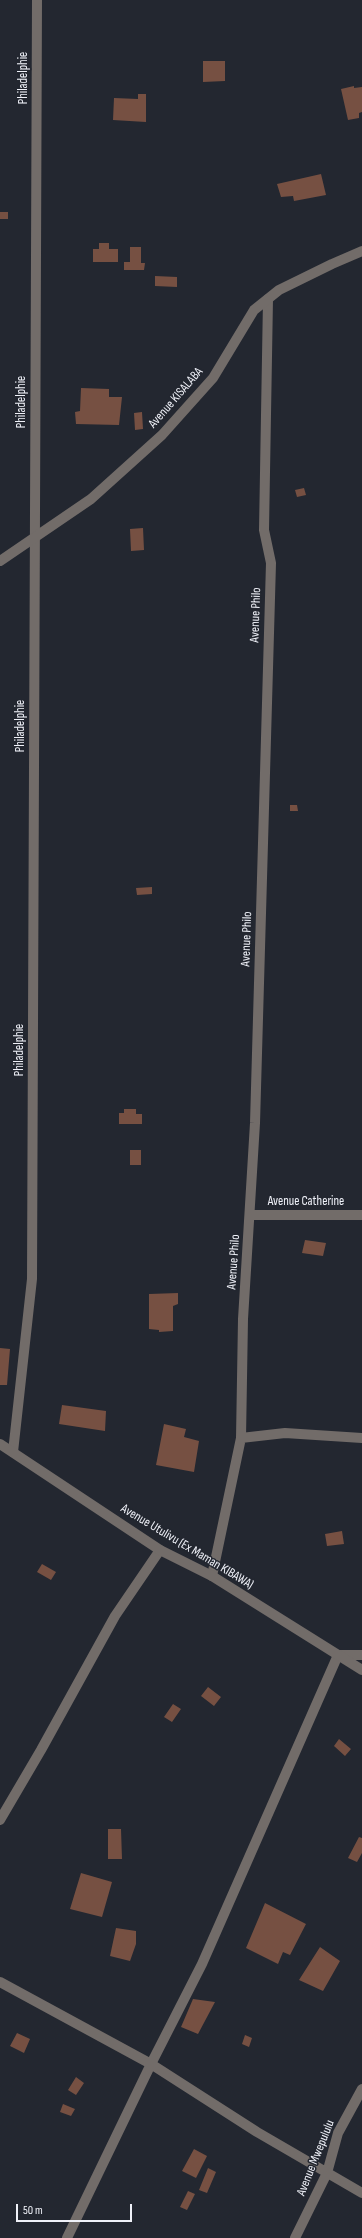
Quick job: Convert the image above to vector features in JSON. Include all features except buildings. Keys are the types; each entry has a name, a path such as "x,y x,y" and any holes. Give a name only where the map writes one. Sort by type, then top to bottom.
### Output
{"street":[{"name":"Philadelphie","path":"13,1452 32,1279 37,0"},
{"name":"Avenue KISALABA","path":"0,561 91,499 162,435 212,378 254,310 280,290 362,251"},
{"name":"Avenue Philo","path":"212,1576 241,1438 243,1318 255,1115 271,564 264,530 268,300"},
{"name":"Avenue Catherine","path":"250,1214 362,1215"},
{"path":"241,1438 285,1434 362,1438"},
{"name":"Avenue Utulivu (Ex Maman KIBAWA)","path":"0,1444 160,1550 212,1576 362,1670"},
{"path":"0,1820 41,1750 115,1616 160,1550"},
{"path":"67,2238 150,2064 202,1964 338,1655 362,1655"},
{"path":"0,1982 150,2064 256,2132 362,2193"},
{"name":"Avenue Mwepululu","path":"295,2238 327,2173 338,2133 362,2089"}]}
